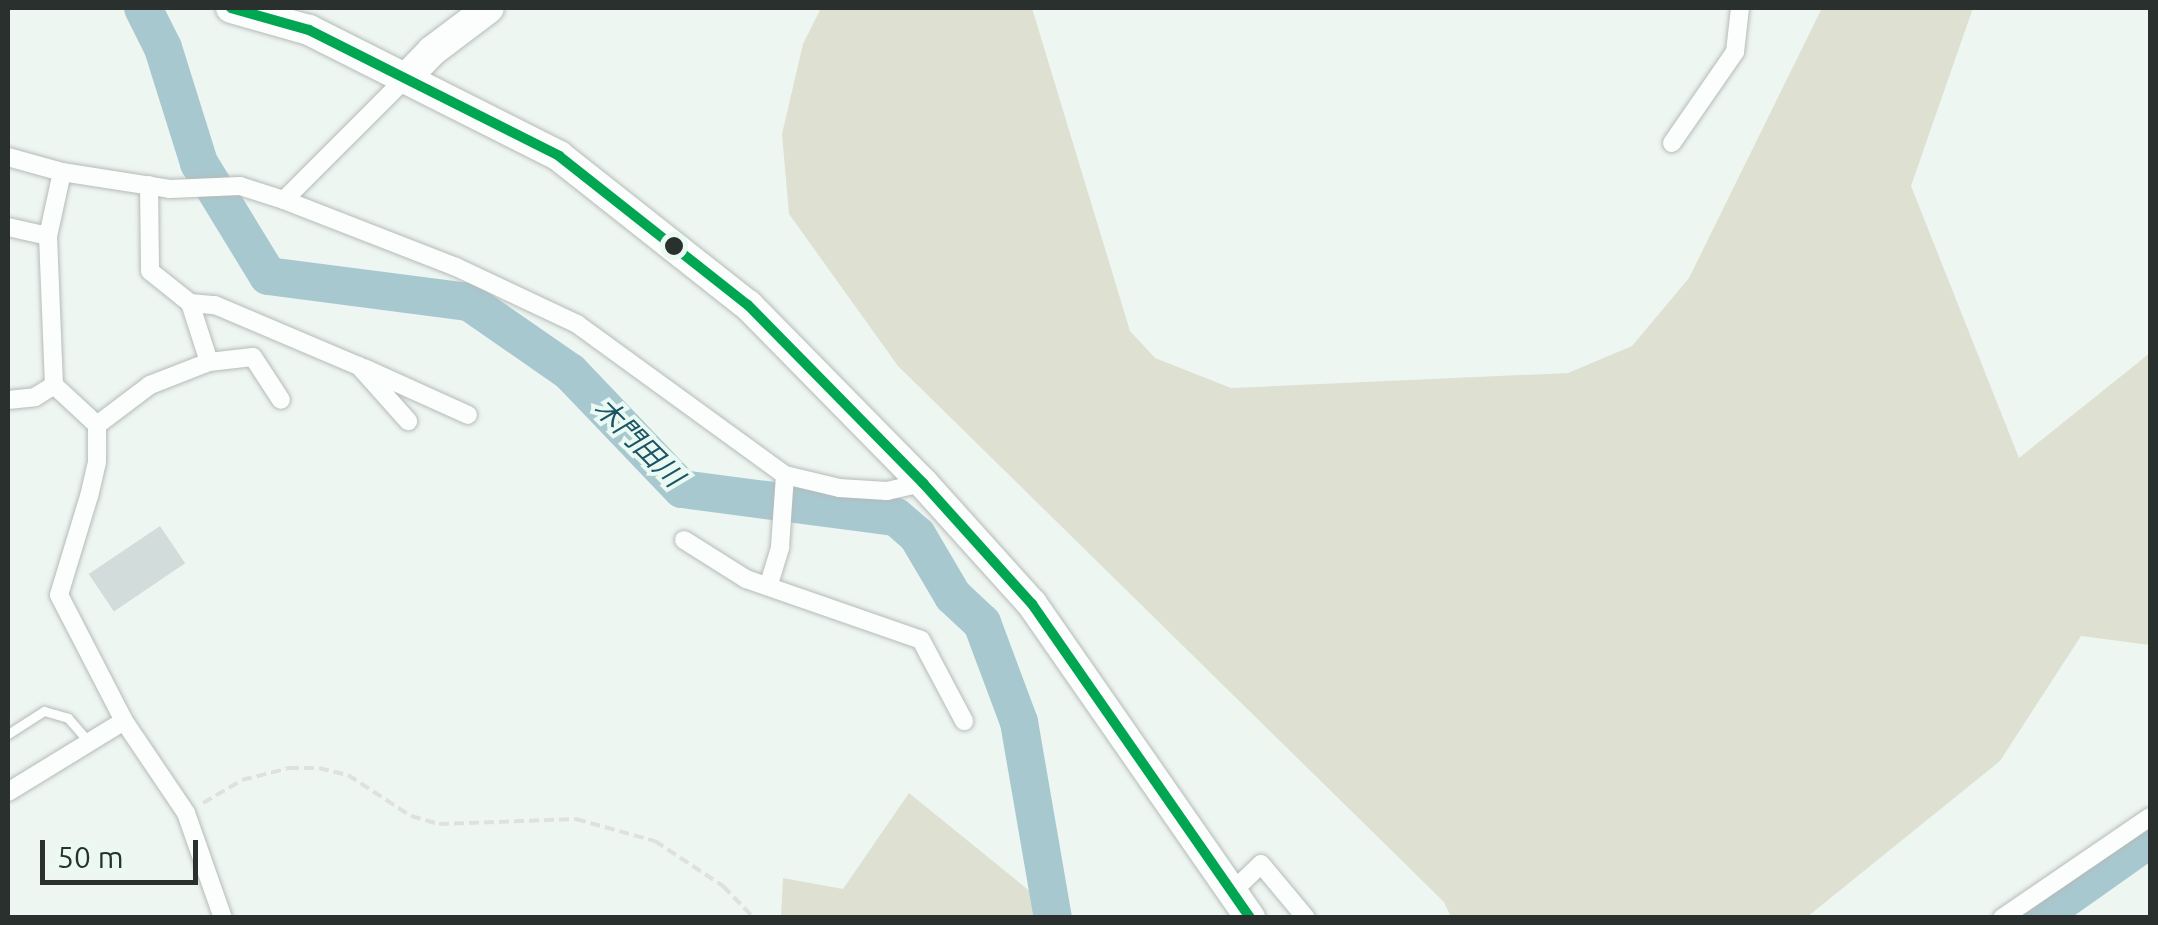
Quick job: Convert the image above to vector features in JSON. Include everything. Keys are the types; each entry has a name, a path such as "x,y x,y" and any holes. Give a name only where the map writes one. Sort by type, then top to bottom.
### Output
{"main road":[{"path":"231,8 309,30 559,156 748,304 923,484 1032,604 1250,918"},
{"path":"407,77 432,51 489,8"}],"street":[{"path":"1672,143 1735,52 1740,8"},
{"path":"284,200 407,77"},
{"path":"8,157 62,172 148,185 193,190 240,186 284,200 456,267 578,324 785,475 855,489 887,491 923,484"},
{"path":"62,172 48,236 54,385 97,425 96,462 89,496 59,596 124,720 186,813 224,918"},
{"path":"148,185 150,272 190,303 215,305 468,415"},
{"path":"8,228 48,236"},
{"path":"190,303 209,362"},
{"path":"97,425 150,385 209,362 253,357 281,400"},
{"path":"359,366 408,420"},
{"path":"8,400 35,397 54,385"},
{"path":"769,584 780,547 785,475"},
{"path":"684,540 746,578 921,640 964,722"},
{"path":"8,792 124,720"},
{"path":"2002,918 2150,817"},
{"path":"1232,892 1261,864 1306,918"}],"lane":[{"path":"8,734 44,712 68,718 89,742"}],"path":[{"path":"186,813 242,780 289,768 319,768 348,775 411,816 439,824 576,819 655,841 723,886 754,918"}],"green space":[{"path":"821,8 1032,8 1130,331 1155,358 1231,388 1568,373 1632,346 1689,278 1822,8 1973,8 1911,186 2019,458 2150,353 2150,645 2081,636 2000,761 1807,917 1451,917 1444,902 898,366 789,214 782,134 803,44"},
{"path":"909,793 1042,901 1045,917 781,917 783,878 843,889"}],"building":[{"path":"160,526 185,563 114,611 89,574"}],"waterway":[{"name":"木門田川","path":"143,8 163,48 199,163 268,276 469,302 570,372 682,489 896,517 917,535 953,596 982,623 1019,722 1053,918"},
{"name":"木門田川","path":"2038,918 2150,839"}],"transit line":[{"path":"231,8 309,30 559,156 748,305 923,483 1032,604 1250,918"}]}
